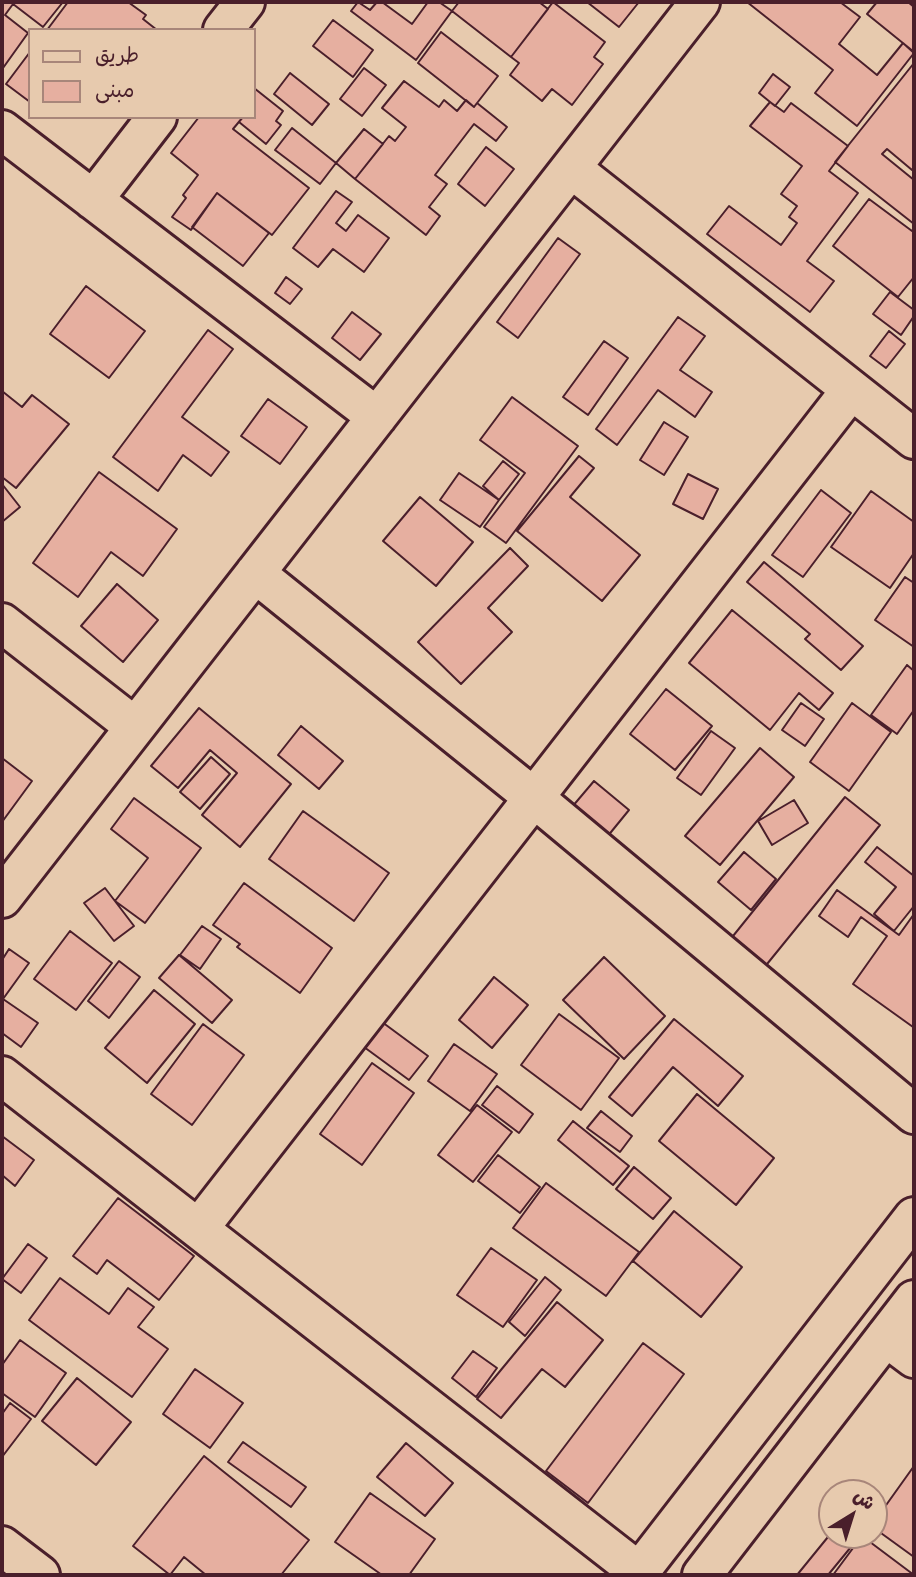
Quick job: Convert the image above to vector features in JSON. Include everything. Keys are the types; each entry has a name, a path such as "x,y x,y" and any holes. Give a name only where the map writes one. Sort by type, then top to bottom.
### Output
{"street":[{"path":"225,28 245,2"},
{"path":"2,898 700,2"},
{"path":"93,200 155,119"},
{"path":"2,130 377,417"},
{"path":"571,168 851,390 911,431"},
{"path":"199,1228 851,390"},
{"path":"255,573 533,797 914,1114"},
{"path":"2,623 135,727"},
{"path":"2,1076 638,1574 914,1217"},
{"path":"702,1575 900,1347 914,1300"},
{"path":"2,1546 40,1575"}],"building":[{"path":"2,2 63,2 43,27 13,4 5,15 28,33 3,68"},
{"path":"68,2 128,2 146,15 143,19 154,28 48,28"},
{"path":"358,2 370,10 377,2 382,2 412,24 428,2 439,2 452,11 416,60 351,11"},
{"path":"459,2 539,2 548,9 511,57 452,11"},
{"path":"553,2 605,42 594,57 603,64 572,105 552,89 542,101 510,75 519,63 511,57"},
{"path":"587,2 639,2 619,27"},
{"path":"747,2 840,2 860,17 839,44 877,75 903,43 914,53 857,126 815,93 833,70"},
{"path":"877,2 908,2 914,7 914,52 867,14"},
{"path":"333,20 373,50 353,77 313,46"},
{"path":"441,32 498,76 474,107 418,63"},
{"path":"28,55 28,100 6,84"},
{"path":"914,63 914,167 912,170 887,149 882,154 914,180 914,224 835,162"},
{"path":"364,68 386,85 362,116 340,99"},
{"path":"290,73 329,104 312,125 274,94"},
{"path":"773,74 790,87 775,106 759,93"},
{"path":"404,81 439,107 444,100 457,111 466,100 474,107 477,103 507,127 496,141 474,124 435,175 447,184 429,207 440,216 426,235 355,179 389,136 395,141 406,127 382,108"},
{"path":"256,90 283,111 276,121 281,125 266,144 239,122 241,119 256,119"},
{"path":"770,102 784,112 791,103 848,146 829,171 858,193 807,261 834,281 810,312 707,234 729,206 781,245 797,223 789,217 797,206 781,194 802,166 750,126"},
{"path":"197,119 241,119 233,129 309,188 272,235 217,193 191,230 172,217 186,198 183,195 198,175 171,153"},
{"path":"292,128 336,163 320,184 275,150"},
{"path":"364,129 383,144 355,179 336,163"},
{"path":"486,147 514,169 485,206 458,184"},
{"path":"336,191 352,202 336,223 346,231 358,215 389,238 364,272 333,249 318,267 293,248"},
{"path":"217,193 269,233 243,266 192,227"},
{"path":"869,199 912,231 914,228 914,277 898,297 833,246"},
{"path":"558,238 580,254 518,338 497,322"},
{"path":"286,277 302,289 290,304 275,293"},
{"path":"86,286 145,331 109,378 50,334"},
{"path":"890,292 914,310 914,316 901,335 873,314"},
{"path":"352,312 381,334 360,360 332,338"},
{"path":"678,317 705,336 680,370 712,392 695,417 658,390 617,445 596,429"},
{"path":"208,330 233,349 182,417 229,452 211,476 183,455 158,491 113,457"},
{"path":"889,331 905,344 886,368 870,356"},
{"path":"604,341 628,358 588,415 563,397"},
{"path":"2,391 22,407 32,395 69,424 16,488 2,477"},
{"path":"512,397 578,446 506,543 484,527 525,473 480,440"},
{"path":"268,399 307,427 280,464 241,436"},
{"path":"664,422 688,437 664,475 640,460"},
{"path":"579,456 594,468 570,497 640,555 602,601 517,531"},
{"path":"503,461 519,474 499,500 483,486"},
{"path":"99,472 177,529 143,576 111,552 78,597 33,563"},
{"path":"459,473 499,500 480,527 440,500"},
{"path":"688,474 718,489 703,519 673,504"},
{"path":"2,484 20,507 2,522"},
{"path":"821,490 851,513 803,577 772,555"},
{"path":"871,491 914,522 914,553 890,588 831,547"},
{"path":"420,497 473,542 436,586 383,541"},
{"path":"510,548 528,566 488,608 512,632 461,684 418,642"},
{"path":"764,562 863,646 841,670 805,639 810,634 747,582"},
{"path":"905,577 914,583 914,647 875,620"},
{"path":"117,584 158,620 123,662 81,626"},
{"path":"732,610 833,693 819,710 799,693 770,730 689,663"},
{"path":"907,665 914,671 914,710 897,734 871,715"},
{"path":"666,689 712,726 675,770 630,734"},
{"path":"801,703 824,719 805,746 782,730"},
{"path":"852,703 891,732 849,791 810,762"},
{"path":"199,708 291,784 240,847 202,815 237,773 210,750 178,788 151,766"},
{"path":"301,726 343,761 319,789 278,755"},
{"path":"711,731 735,748 701,795 677,778"},
{"path":"760,748 794,777 720,865 685,836"},
{"path":"211,757 230,774 200,809 180,792"},
{"path":"2,758 32,781 2,822"},
{"path":"594,781 629,810 607,837 572,807"},
{"path":"845,797 880,825 763,969 729,941"},
{"path":"134,798 201,848 145,923 115,901 148,858 111,829"},
{"path":"794,800 808,823 772,845 758,821"},
{"path":"303,811 389,873 354,921 269,859"},
{"path":"877,847 914,876 914,906 894,931 874,914 896,887 865,862"},
{"path":"744,852 776,879 751,910 718,882"},
{"path":"244,883 332,948 300,993 237,947 240,944 213,925"},
{"path":"105,888 134,926 114,941 84,903"},
{"path":"837,890 899,935 914,914 913,1027 853,984 887,936 861,917 848,937 819,916"},
{"path":"202,926 221,939 200,969 180,955"},
{"path":"70,931 112,963 76,1010 34,979"},
{"path":"9,949 29,963 3,999 38,1023 21,1047 2,1033 2,960"},
{"path":"179,955 232,1000 212,1023 159,978"},
{"path":"604,957 665,1016 624,1059 563,1000"},
{"path":"119,961 140,977 109,1018 88,1001"},
{"path":"494,977 528,1005 492,1048 459,1020"},
{"path":"154,990 195,1024 147,1083 105,1048"},
{"path":"559,1014 619,1058 581,1110 521,1065"},
{"path":"674,1019 743,1076 718,1106 673,1067 632,1116 609,1097"},
{"path":"382,1022 428,1056 409,1080 364,1047"},
{"path":"203,1024 244,1055 192,1125 151,1094"},
{"path":"454,1044 497,1074 470,1111 428,1081"},
{"path":"372,1063 414,1093 362,1165 320,1134"},
{"path":"497,1086 533,1114 519,1133 482,1105"},
{"path":"697,1094 774,1158 736,1205 659,1141"},
{"path":"477,1105 512,1132 473,1182 438,1155"},
{"path":"601,1111 632,1136 620,1152 587,1128"},
{"path":"573,1121 629,1166 613,1185 558,1140"},
{"path":"2,1136 34,1160 15,1186 2,1175"},
{"path":"498,1155 540,1187 520,1213 478,1181"},
{"path":"634,1167 671,1198 653,1219 616,1189"},
{"path":"546,1183 639,1252 606,1296 513,1228"},
{"path":"118,1198 194,1256 159,1300 107,1260 97,1274 73,1256"},
{"path":"674,1211 742,1267 701,1317 633,1261"},
{"path":"28,1244 47,1258 21,1293 2,1279"},
{"path":"491,1248 537,1280 503,1327 457,1295"},
{"path":"545,1277 561,1290 525,1336 509,1322"},
{"path":"60,1278 109,1314 128,1288 154,1307 138,1327 168,1349 132,1397 29,1320"},
{"path":"557,1302 603,1340 565,1387 542,1369 501,1418 477,1399"},
{"path":"20,1340 66,1373 35,1417 2,1393 2,1365"},
{"path":"643,1343 684,1374 588,1503 546,1471"},
{"path":"473,1351 497,1368 476,1397 452,1378"},
{"path":"195,1369 243,1403 210,1448 163,1414"},
{"path":"77,1378 131,1422 96,1465 42,1421"},
{"path":"10,1403 31,1419 2,1457 2,1414"},
{"path":"243,1442 306,1487 291,1507 228,1462"},
{"path":"406,1443 453,1483 425,1516 377,1477"},
{"path":"204,1456 309,1540 281,1575 206,1575 184,1557 170,1575 133,1546"},
{"path":"914,1466 914,1557 888,1538 888,1502"},
{"path":"370,1493 435,1539 409,1575 382,1575 335,1542"},
{"path":"818,1549 849,1549 828,1575 797,1575"},
{"path":"852,1549 879,1549 914,1575 833,1575"}]}
